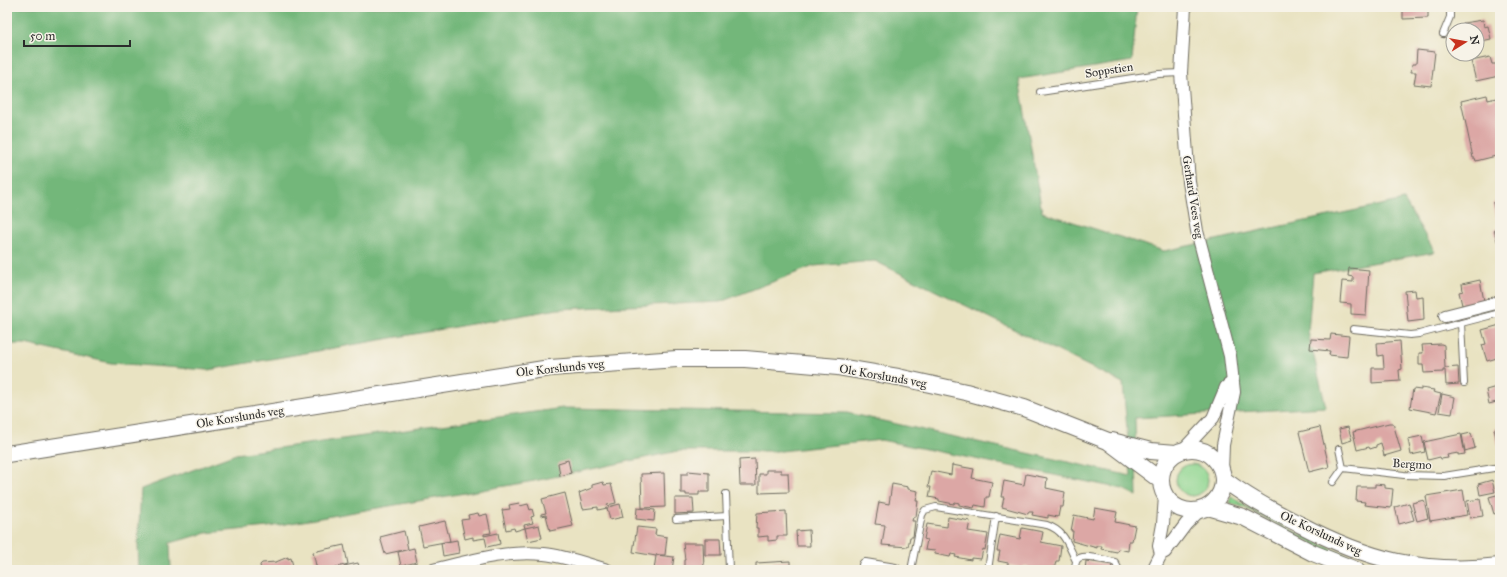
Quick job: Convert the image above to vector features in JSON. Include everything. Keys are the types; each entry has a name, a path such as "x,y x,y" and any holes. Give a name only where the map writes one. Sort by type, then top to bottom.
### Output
{"street":[{"name":"Gerhard Vees veg","path":"1185,7 1181,73 1186,148 1197,231 1230,356 1234,392 1223,445 1222,475"},
{"path":"1445,316 1500,302"},
{"name":"Ole Korslunds veg","path":"7,454 514,373 624,361 745,359 799,363 898,377 966,392 1024,408 1108,441 1160,480"},
{"path":"1153,570 1160,554 1159,546 1164,524 1165,496 1160,480 1165,464 1213,418 1226,387 1232,382"},
{"name":"Ole Korslunds veg","path":"1108,441 1117,441 1151,451 1180,451"},
{"path":"1160,554 1165,552 1186,524 1219,495 1222,475 1219,464 1207,452 1199,450 1180,451"},
{"name":"Ole Korslunds veg","path":"1222,475 1254,502 1355,551 1420,567 1451,569 1500,566"},
{"path":"1165,496 1176,507 1184,510 1204,508"},
{"name":"Ole Korslunds veg","path":"1204,508 1243,517 1313,553 1356,570"},
{"path":"433,570 495,555 518,553 546,554 606,570"},
{"path":"865,565 894,570"}],"lane":[{"path":"1443,34 1450,17 1450,7"},
{"name":"Soppstien","path":"1040,92 1159,74 1181,73"},
{"path":"1353,329 1410,335 1500,313"},
{"path":"1461,323 1464,383"},
{"path":"1333,482 1342,468 1339,449"},
{"name":"Bergmo","path":"1342,468 1404,475 1444,476 1500,468"},
{"path":"726,494 729,570"},
{"path":"911,570 922,514 925,510 936,507 996,516 1057,528 1062,533 1076,561 1075,570"},
{"path":"676,519 727,516"},
{"path":"988,570 996,516"},
{"path":"1076,561 1080,557 1086,556 1115,562 1119,570"}],"green space":[{"path":"7,7 1137,7 1132,61 1019,79 1042,212 1164,251 1404,200 1435,252 1313,273 1308,332 1326,407 1135,418 1137,496 1123,489 881,440 781,451 678,451 534,481 268,527 206,533 170,543 171,570 139,570 138,544 141,489 236,454 563,408 847,413 1131,476 1123,383 875,261 814,266 720,302 558,309 208,370 111,363 25,344 7,344"},
{"path":"1189,464 1195,464 1205,471 1208,480 1207,486 1201,493 1195,496 1189,496 1179,489 1176,483 1176,477 1183,467"},
{"path":"1232,497 1257,513 1296,533 1351,557 1394,570 1379,569 1364,565 1330,552 1250,510 1230,503"}],"building":[{"path":"1403,7 1428,7 1428,18 1403,19"},
{"path":"1483,20 1483,22 1470,22"},
{"path":"1488,26 1491,39 1485,40 1485,27"},
{"path":"1417,50 1435,52 1431,86 1414,84 1416,72 1411,72 1412,64 1416,64"},
{"path":"1490,57 1492,64 1496,64 1499,76 1476,81 1471,62 1485,62 1485,58"},
{"path":"1487,95 1488,100 1500,97 1500,155 1476,161 1475,158 1473,158 1461,101"},
{"path":"1500,201 1500,227 1499,227 1493,203"},
{"path":"1500,228 1500,243 1498,244 1494,230"},
{"path":"1349,268 1369,270 1366,315 1351,314 1351,304 1340,303 1342,281 1353,282 1353,277 1348,276"},
{"path":"1480,280 1484,301 1462,305 1459,292 1463,291 1462,284"},
{"path":"1415,290 1416,297 1423,296 1424,320 1408,322 1405,291"},
{"path":"1500,325 1500,357 1487,361 1482,345 1486,344 1482,330"},
{"path":"1331,334 1349,336 1347,357 1329,355 1330,351 1310,349 1311,339 1330,340"},
{"path":"1400,341 1402,369 1399,370 1400,381 1372,383 1372,368 1384,368 1383,355 1378,356 1377,343"},
{"path":"1422,345 1444,345 1445,368 1458,367 1459,384 1446,385 1445,370 1443,370 1443,372 1424,373 1423,365 1419,365 1419,353 1423,353"},
{"path":"1500,386 1500,401 1489,404 1486,390"},
{"path":"1421,388 1434,390 1433,392 1441,394 1436,413 1410,408 1413,389 1421,390"},
{"path":"1442,394 1455,397 1452,414 1439,412"},
{"path":"1393,423 1401,451 1384,456 1381,443 1370,449 1369,447 1357,450 1353,432"},
{"path":"1320,427 1329,467 1309,472 1299,432"},
{"path":"1348,427 1352,440 1342,443 1339,429"},
{"path":"1500,428 1500,444 1498,445 1494,429"},
{"path":"1471,433 1475,448 1465,451 1462,435"},
{"path":"1461,434 1465,454 1458,455 1458,453 1447,455 1448,458 1441,459 1440,457 1428,460 1424,442"},
{"path":"1422,436 1425,452 1411,455 1408,439"},
{"path":"755,459 756,485 740,485 739,460"},
{"path":"568,460 571,473 560,476 558,463"},
{"path":"952,465 974,469 972,478 992,482 989,497 986,497 985,507 975,505 974,508 959,505 959,503 955,502 954,504 939,501 939,499 929,497 931,487 928,487 931,471 951,475"},
{"path":"766,470 781,470 781,473 788,473 789,492 759,493 759,474 766,474"},
{"path":"688,471 709,473 709,492 699,492 699,495 686,495 686,493 681,493 681,474 688,474"},
{"path":"664,473 665,507 642,508 641,474"},
{"path":"1026,474 1047,478 1046,488 1065,492 1063,507 1060,507 1058,517 1048,515 1048,518 1032,515 1033,512 1028,512 1028,514 1002,507 1004,497 1001,497 1004,481 1024,485"},
{"path":"1492,480 1495,492 1480,495 1478,484"},
{"path":"603,482 604,485 611,484 616,503 607,505 608,507 620,504 623,517 610,520 607,508 598,510 598,507 583,509 579,493 592,488 592,485"},
{"path":"892,484 908,487 908,489 918,491 916,501 918,501 916,517 913,517 912,521 915,521 913,537 910,537 908,547 882,545 885,525 875,524 879,502 889,504"},
{"path":"1375,484 1385,485 1385,488 1393,489 1391,508 1364,505 1365,502 1356,501 1357,487 1375,487"},
{"path":"1463,490 1467,515 1430,521 1426,496"},
{"path":"565,493 573,526 550,531 546,515 541,516 541,514 546,513 542,499"},
{"path":"1500,494 1500,512 1494,514 1489,497"},
{"path":"675,498 693,498 694,513 675,514"},
{"path":"1480,499 1483,516 1470,518 1467,501"},
{"path":"1424,500 1428,518 1417,521 1412,503"},
{"path":"519,503 520,506 528,504 530,510 532,509 534,516 531,517 533,523 524,525 525,528 515,531 514,528 506,530 502,510 510,509 509,505"},
{"path":"1409,503 1414,520 1399,524 1395,507"},
{"path":"637,508 655,510 654,521 636,519"},
{"path":"1095,508 1117,512 1115,522 1135,526 1132,541 1129,541 1128,551 1118,549 1117,552 1101,549 1102,546 1097,546 1097,548 1072,541 1073,531 1071,531 1074,515 1093,519"},
{"path":"786,511 787,536 777,536 777,540 768,541 768,536 758,537 758,528 756,528 757,513"},
{"path":"478,513 479,516 487,514 491,533 484,534 484,536 498,533 500,544 487,547 485,538 473,540 473,537 465,539 461,520 469,519 468,515"},
{"path":"948,517 970,521 968,531 988,534 985,550 983,549 981,559 971,558 971,560 955,557 956,555 951,554 950,557 935,554 935,551 925,550 927,540 924,539 927,524 947,527"},
{"path":"445,521 450,541 423,546 419,527"},
{"path":"539,525 542,538 528,541 525,528"},
{"path":"637,527 656,529 655,535 667,537 665,555 656,555 674,557 672,570 654,570 656,556 633,552"},
{"path":"1022,528 1043,532 1041,542 1061,546 1059,561 1056,561 1054,570 1028,569 1028,566 1024,566 1023,568 998,561 1000,551 997,551 1000,535 1020,539"},
{"path":"809,530 810,546 797,546 796,531"},
{"path":"404,531 408,549 385,554 380,537"},
{"path":"705,539 720,539 721,555 705,555"},
{"path":"457,540 459,553 443,556 441,543"},
{"path":"683,543 703,543 704,569 684,570 685,560"},
{"path":"344,545 348,564 327,570 317,570 313,552"},
{"path":"414,548 417,562 401,566 398,552"},
{"path":"288,557 288,559 291,558 294,570 261,570 260,565 262,563 276,562"},
{"path":"790,561 790,570 756,570 756,563"},
{"path":"1086,561 1112,565 1111,570 1085,570"},
{"path":"358,563 360,570 345,570 344,566"}]}
